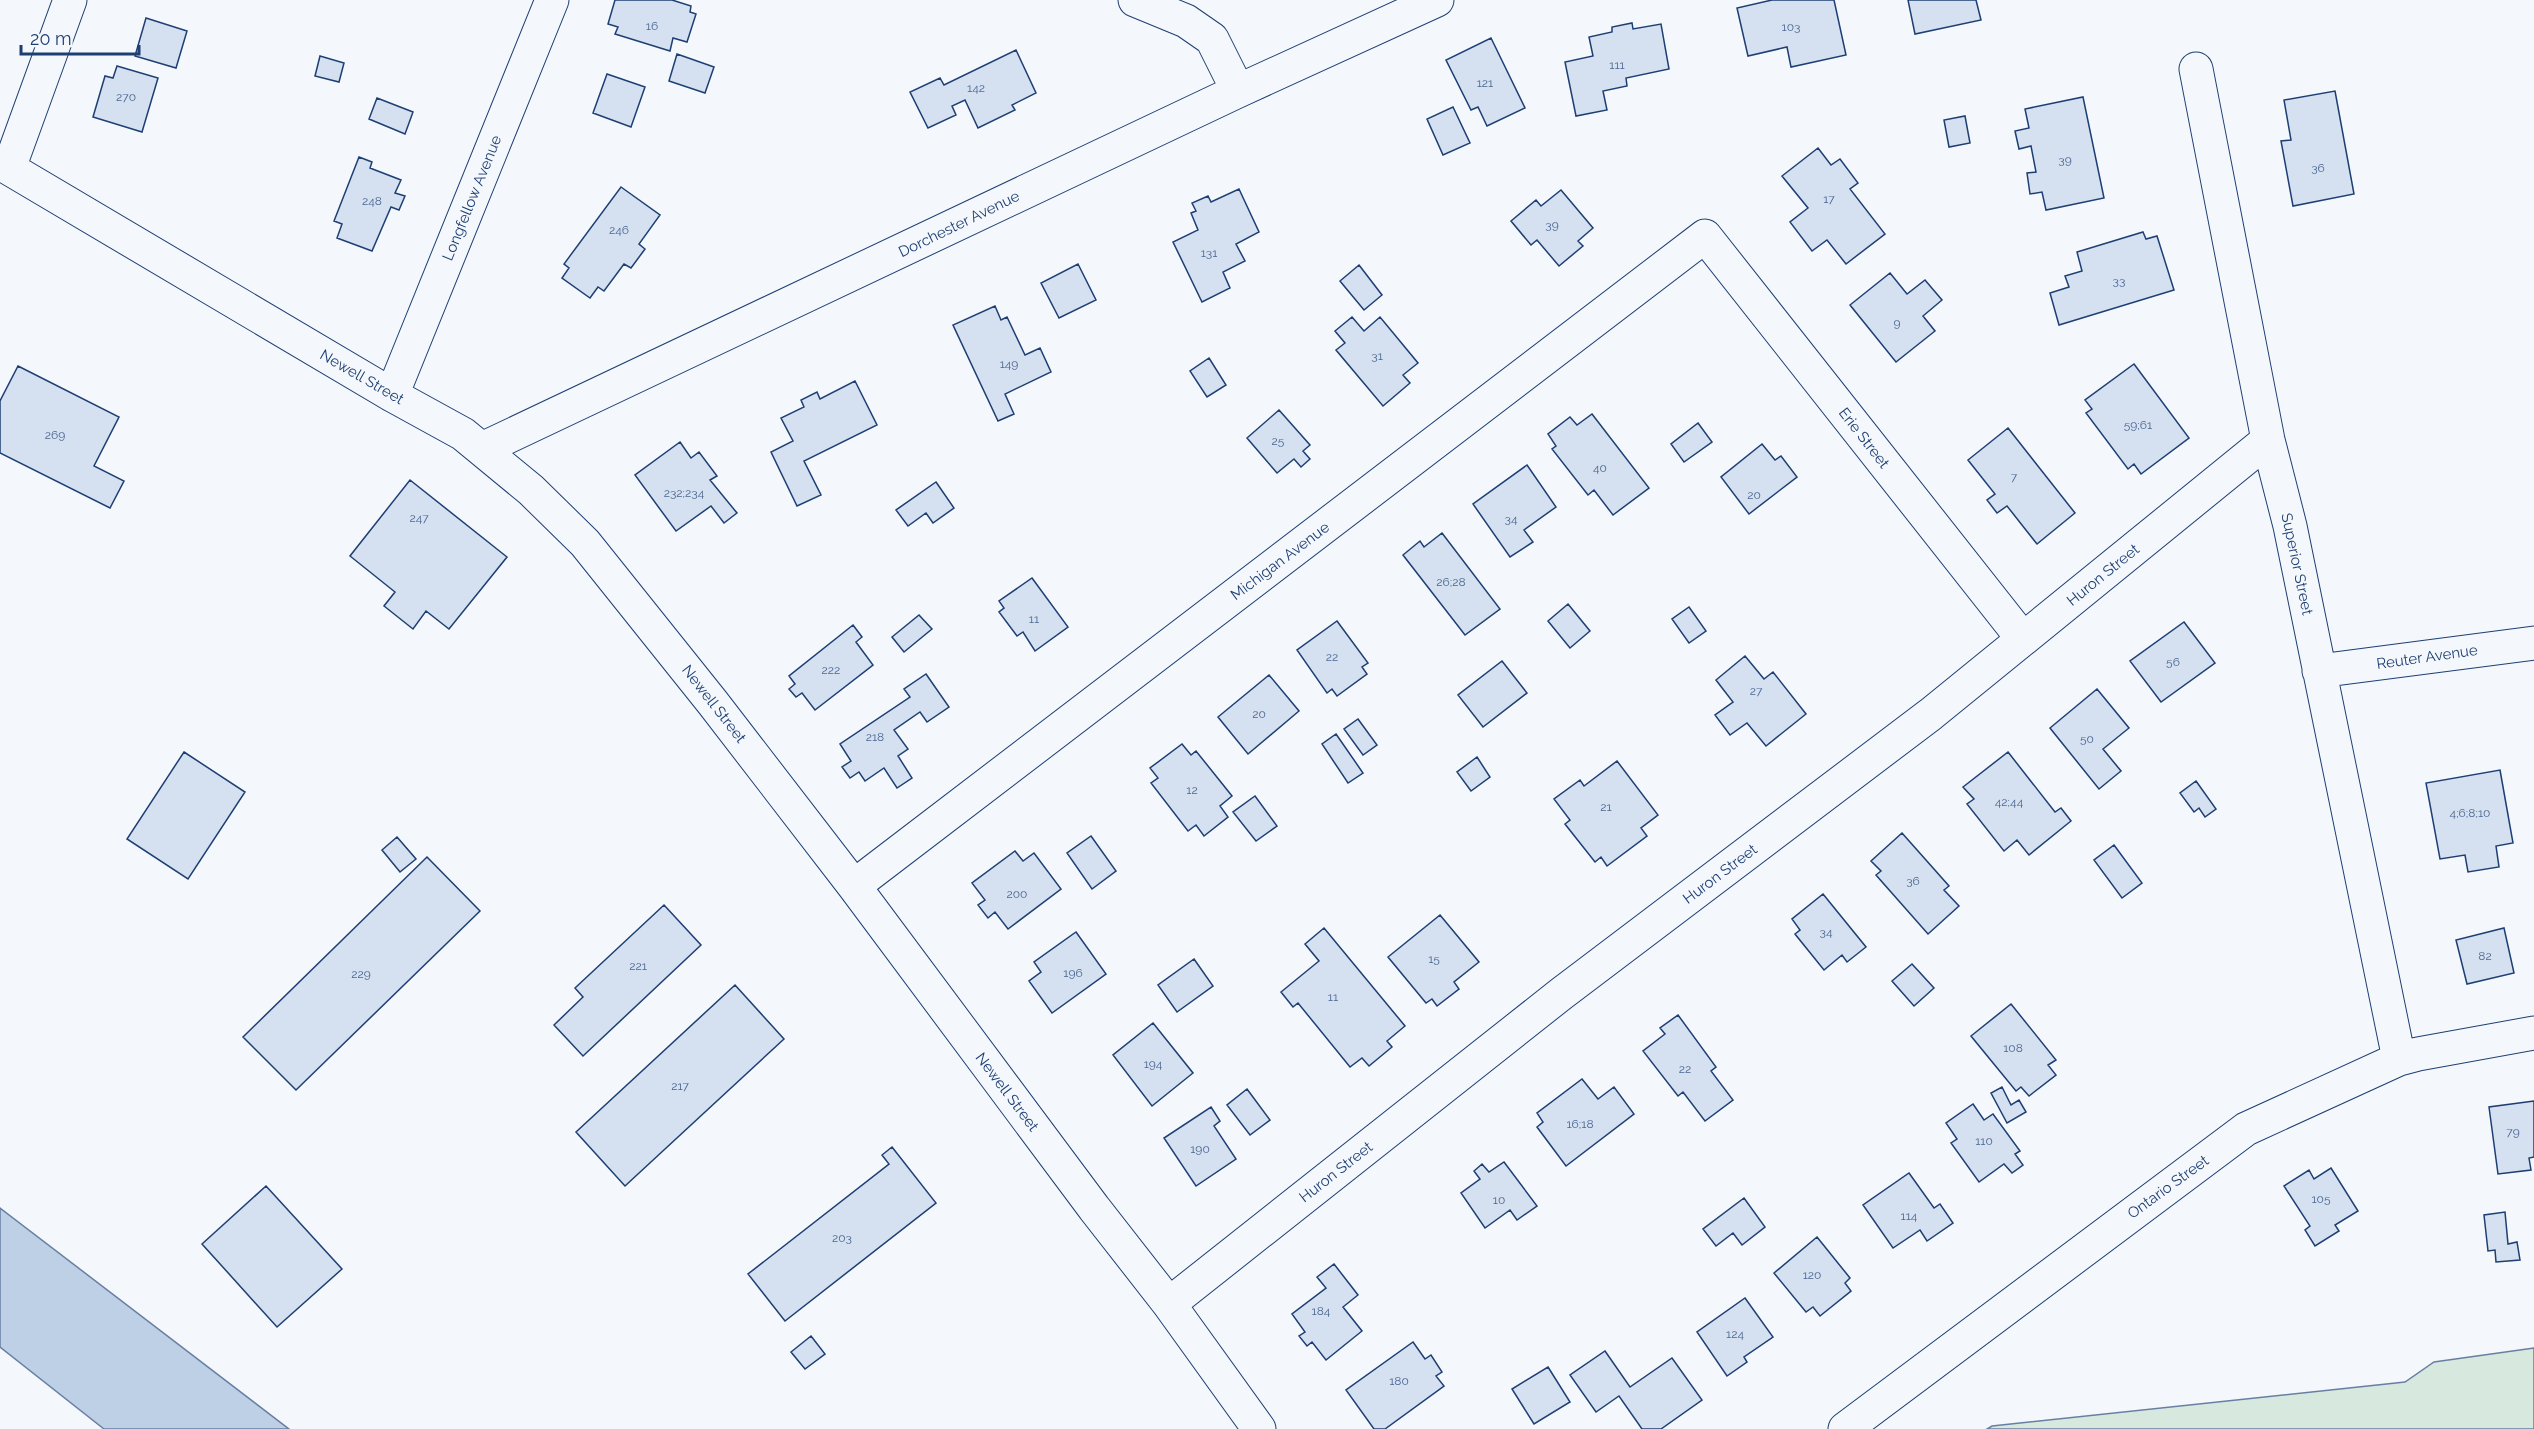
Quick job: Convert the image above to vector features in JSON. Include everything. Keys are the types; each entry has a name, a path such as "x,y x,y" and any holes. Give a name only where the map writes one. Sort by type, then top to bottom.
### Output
{"street":[{"path":"4,165 70,0"},
{"name":"Longfellow Avenue","path":"392,395 552,0"},
{"path":"1135,0 1186,21 1212,39 1238,91"},
{"name":"Dorchester Avenue","path":"482,449 1238,91 1437,0"},
{"name":"Superior Street","path":"2196,69 2268,440 2290,526 2399,1059"},
{"name":"Newell Street","path":"4,165 392,395 463,434 531,490 585,543 713,703 854,886 1094,1208 1169,1304 1259,1429"},
{"name":"Erie Street","path":"1706,236 2023,639"},
{"name":"Michigan Avenue","path":"854,886 1706,236"},
{"name":"Huron Street","path":"1169,1304 1561,994 1931,714 2268,440"},
{"name":"Reuter Avenue","path":"2319,671 2534,643"},
{"name":"Ontario Street","path":"1845,1429 2246,1129 2399,1059 2534,1033"}],"shaded area":[{"path":"2534,1348 2534,1429 1987,1429 1992,1426 2405,1382 2434,1362"}],"water":[{"path":"0,1208 289,1429 104,1429 0,1347"}],"building":[{"path":"615,0 672,0 691,6 690,12 696,14 687,42 673,38 670,51 615,34 618,27 608,24"},
{"path":"1772,0 1834,0 1846,55 1791,67 1787,47 1748,56 1737,8"},
{"path":"1908,0 1976,0 1981,20 1915,34"},
{"path":"146,18 187,31 176,68 135,56"},
{"path":"1632,23 1633,29 1661,24 1669,69 1626,78 1627,86 1603,91 1607,110 1576,116 1565,62 1593,56 1589,37 1612,32 1612,27"},
{"path":"1491,38 1525,108 1487,126 1478,107 1471,110 1446,60"},
{"path":"1016,50 1036,93 1012,105 1015,110 978,128 965,100 952,106 956,115 928,128 910,92 940,78 944,85"},
{"path":"677,54 714,67 705,93 669,81"},
{"path":"320,56 344,63 339,82 315,76"},
{"path":"117,66 158,78 142,132 93,117 105,76 113,78"},
{"path":"607,74 645,87 631,127 593,113"},
{"path":"2335,91 2354,194 2293,206 2281,141 2291,140 2284,100"},
{"path":"2083,97 2104,198 2046,210 2042,192 2030,194 2027,173 2036,172 2031,146 2019,149 2015,131 2029,128 2025,109"},
{"path":"377,98 413,112 405,134 369,119"},
{"path":"1453,107 1470,143 1443,155 1427,119"},
{"path":"1965,116 1970,143 1949,147 1944,120"},
{"path":"1818,148 1831,165 1840,159 1858,183 1850,189 1885,234 1846,264 1827,240 1812,251 1790,222 1808,208 1782,176"},
{"path":"359,157 372,162 370,168 401,180 395,193 405,196 399,210 391,207 372,251 337,238 342,224 334,221"},
{"path":"621,187 660,215 639,244 645,249 631,268 624,264 604,291 598,287 590,298 562,278 569,268 564,264"},
{"path":"1239,189 1259,232 1236,244 1245,261 1223,272 1230,288 1202,302 1173,242 1198,230 1191,213 1196,211 1192,203 1208,196 1211,202"},
{"path":"1561,190 1593,228 1578,241 1583,246 1559,266 1537,240 1531,245 1511,221 1536,200 1541,206"},
{"path":"2143,232 2146,239 2157,236 2174,290 2059,325 2050,293 2069,287 2065,276 2082,271 2077,252"},
{"path":"1078,264 1096,300 1059,318 1041,283"},
{"path":"1359,265 1382,295 1364,310 1340,281"},
{"path":"1890,273 1907,294 1925,280 1942,300 1923,316 1935,331 1896,362 1850,305"},
{"path":"995,306 1001,320 1007,317 1025,355 1040,348 1051,372 1005,394 1014,414 998,421 953,325"},
{"path":"1352,317 1364,331 1380,317 1418,363 1403,375 1410,383 1383,406 1336,350 1345,343 1335,331"},
{"path":"1209,358 1226,385 1207,397 1190,371"},
{"path":"2134,364 2189,438 2141,474 2134,464 2128,469 2086,413 2092,409 2085,400"},
{"path":"18,366 119,417 94,466 124,481 110,508 0,453 0,401"},
{"path":"855,381 877,425 804,461 821,495 797,506 771,452 793,441 781,418 804,407 801,400 817,392 820,399"},
{"path":"1279,410 1310,445 1303,451 1310,459 1301,467 1294,459 1277,473 1247,438"},
{"path":"1592,414 1649,488 1613,515 1594,490 1588,495 1552,449 1556,446 1548,434 1570,417 1577,425"},
{"path":"1698,423 1712,442 1684,462 1671,444"},
{"path":"2008,428 2075,513 2037,544 2007,506 1997,513 1987,500 1995,494 1968,460"},
{"path":"680,442 691,458 699,452 717,476 710,480 737,513 724,523 711,506 676,531 635,475"},
{"path":"1762,444 1775,460 1781,456 1797,477 1749,514 1721,477"},
{"path":"1527,465 1556,507 1524,530 1533,542 1510,557 1473,504"},
{"path":"410,480 507,557 449,629 426,611 413,629 384,606 395,592 350,556"},
{"path":"936,482 954,508 933,523 926,513 908,526 896,510"},
{"path":"1442,533 1500,609 1465,635 1403,555 1420,541 1424,547"},
{"path":"1032,578 1068,627 1035,651 1023,632 1017,636 999,612 1004,608 999,601"},
{"path":"1568,604 1590,631 1570,648 1548,621"},
{"path":"1689,607 1706,631 1689,643 1672,619"},
{"path":"919,615 932,629 904,652 892,637"},
{"path":"1337,621 1368,663 1362,667 1367,674 1337,696 1332,689 1327,693 1297,650"},
{"path":"2184,622 2215,663 2161,702 2130,661"},
{"path":"853,625 862,637 856,642 873,665 815,710 802,693 796,697 789,689 795,684 789,676"},
{"path":"1745,656 1764,679 1773,672 1806,714 1766,746 1747,723 1730,735 1715,715 1733,702 1716,680"},
{"path":"1502,661 1527,693 1483,727 1458,695"},
{"path":"926,674 949,707 927,722 920,712 894,730 908,749 898,756 912,778 897,788 884,768 865,781 859,772 850,778 842,767 851,761 840,744 910,697 904,689"},
{"path":"1269,675 1299,711 1248,754 1218,717"},
{"path":"2097,689 2129,728 2103,749 2121,771 2099,789 2050,728"},
{"path":"1358,719 1377,745 1363,755 1344,729"},
{"path":"1336,734 1363,773 1348,783 1322,744"},
{"path":"1182,744 1191,755 1196,751 1232,796 1220,806 1228,817 1204,836 1196,825 1188,831 1151,783 1158,778 1150,768"},
{"path":"184,752 245,792 188,879 127,839"},
{"path":"2008,752 2055,812 2061,808 2071,821 2029,855 2017,840 2004,851 1967,804 1974,799 1963,787"},
{"path":"1477,757 1490,777 1471,791 1457,772"},
{"path":"1617,761 1658,815 1641,828 1647,836 1607,866 1601,857 1595,862 1565,824 1570,820 1554,799 1580,780 1584,786"},
{"path":"2500,770 2513,843 2496,846 2499,867 2468,872 2465,855 2440,859 2426,783"},
{"path":"2196,781 2216,809 2205,817 2199,808 2194,812 2180,793"},
{"path":"1255,796 1277,826 1256,841 1233,812"},
{"path":"1902,833 1949,886 1944,890 1959,906 1928,934 1876,875 1881,871 1871,861"},
{"path":"1091,836 1116,871 1092,889 1067,853"},
{"path":"397,837 416,859 400,872 382,850"},
{"path":"2114,845 2142,883 2122,898 2094,860"},
{"path":"1015,851 1023,861 1034,853 1061,889 1008,929 995,912 988,918 978,905 985,900 972,883"},
{"path":"427,857 480,911 296,1090 243,1037"},
{"path":"1823,894 1866,947 1847,962 1842,955 1824,970 1795,934 1800,930 1792,919"},
{"path":"664,905 701,945 583,1056 554,1025 583,997 575,988"},
{"path":"1440,915 1479,962 1454,982 1459,989 1437,1006 1432,999 1426,1003 1388,957"},
{"path":"1324,928 1405,1026 1387,1041 1392,1047 1369,1066 1362,1058 1350,1067 1298,1003 1293,1007 1281,992 1319,961 1305,944"},
{"path":"2504,928 2514,973 2467,984 2456,940"},
{"path":"1076,932 1106,974 1052,1013 1029,981 1041,972 1034,962"},
{"path":"1194,959 1213,986 1177,1012 1158,985"},
{"path":"1912,964 1934,988 1914,1006 1892,981"},
{"path":"735,985 784,1039 625,1186 576,1132"},
{"path":"2011,1004 2056,1060 2048,1065 2056,1075 2029,1096 2021,1087 2016,1091 1971,1036"},
{"path":"1678,1015 1716,1067 1711,1071 1733,1100 1705,1121 1683,1092 1678,1096 1643,1051 1665,1034 1660,1028"},
{"path":"1153,1023 1193,1073 1152,1106 1113,1055"},
{"path":"1582,1079 1598,1099 1614,1087 1634,1114 1566,1166 1537,1127 1543,1122 1537,1113"},
{"path":"2002,1087 2011,1105 2019,1100 2026,1112 2007,1123 1991,1093"},
{"path":"1247,1089 1270,1120 1250,1135 1227,1105"},
{"path":"2534,1101 2534,1157 2529,1158 2531,1170 2498,1174 2489,1107"},
{"path":"1973,1104 1984,1120 1993,1114 2020,1151 2015,1154 2023,1165 2012,1173 2004,1164 1979,1182 1951,1143 1957,1139 1946,1123"},
{"path":"1211,1107 1220,1121 1214,1126 1236,1159 1196,1186 1164,1138"},
{"path":"892,1147 936,1203 785,1321 748,1274 889,1164 882,1155"},
{"path":"1504,1162 1537,1206 1517,1220 1510,1210 1485,1228 1461,1193 1480,1179 1474,1171 1482,1164 1489,1172"},
{"path":"2331,1168 2358,1211 2335,1225 2339,1231 2315,1246 2305,1230 2310,1226 2284,1186 2309,1170 2314,1179"},
{"path":"1909,1173 1934,1208 1940,1204 1953,1223 1927,1241 1920,1230 1893,1248 1863,1205"},
{"path":"266,1186 342,1269 277,1327 202,1244"},
{"path":"1744,1198 1765,1227 1742,1245 1733,1233 1716,1246 1703,1229"},
{"path":"2505,1212 2508,1244 2517,1242 2520,1260 2496,1262 2495,1250 2488,1251 2484,1215"},
{"path":"1817,1237 1850,1278 1845,1283 1851,1291 1820,1316 1813,1307 1806,1312 1774,1273"},
{"path":"1334,1264 1358,1295 1343,1307 1362,1331 1326,1360 1312,1342 1307,1346 1299,1336 1305,1332 1292,1314 1326,1288 1317,1277"},
{"path":"1745,1298 1773,1337 1744,1357 1747,1362 1727,1376 1697,1332"},
{"path":"811,1336 825,1354 805,1369 791,1352"},
{"path":"1413,1342 1425,1359 1431,1355 1442,1372 1436,1376 1444,1386 1385,1429 1374,1429 1346,1390"},
{"path":"1605,1351 1630,1387 1672,1358 1702,1400 1661,1429 1642,1429 1619,1396 1596,1412 1570,1375"},
{"path":"1548,1367 1570,1402 1534,1424 1512,1389"}]}
